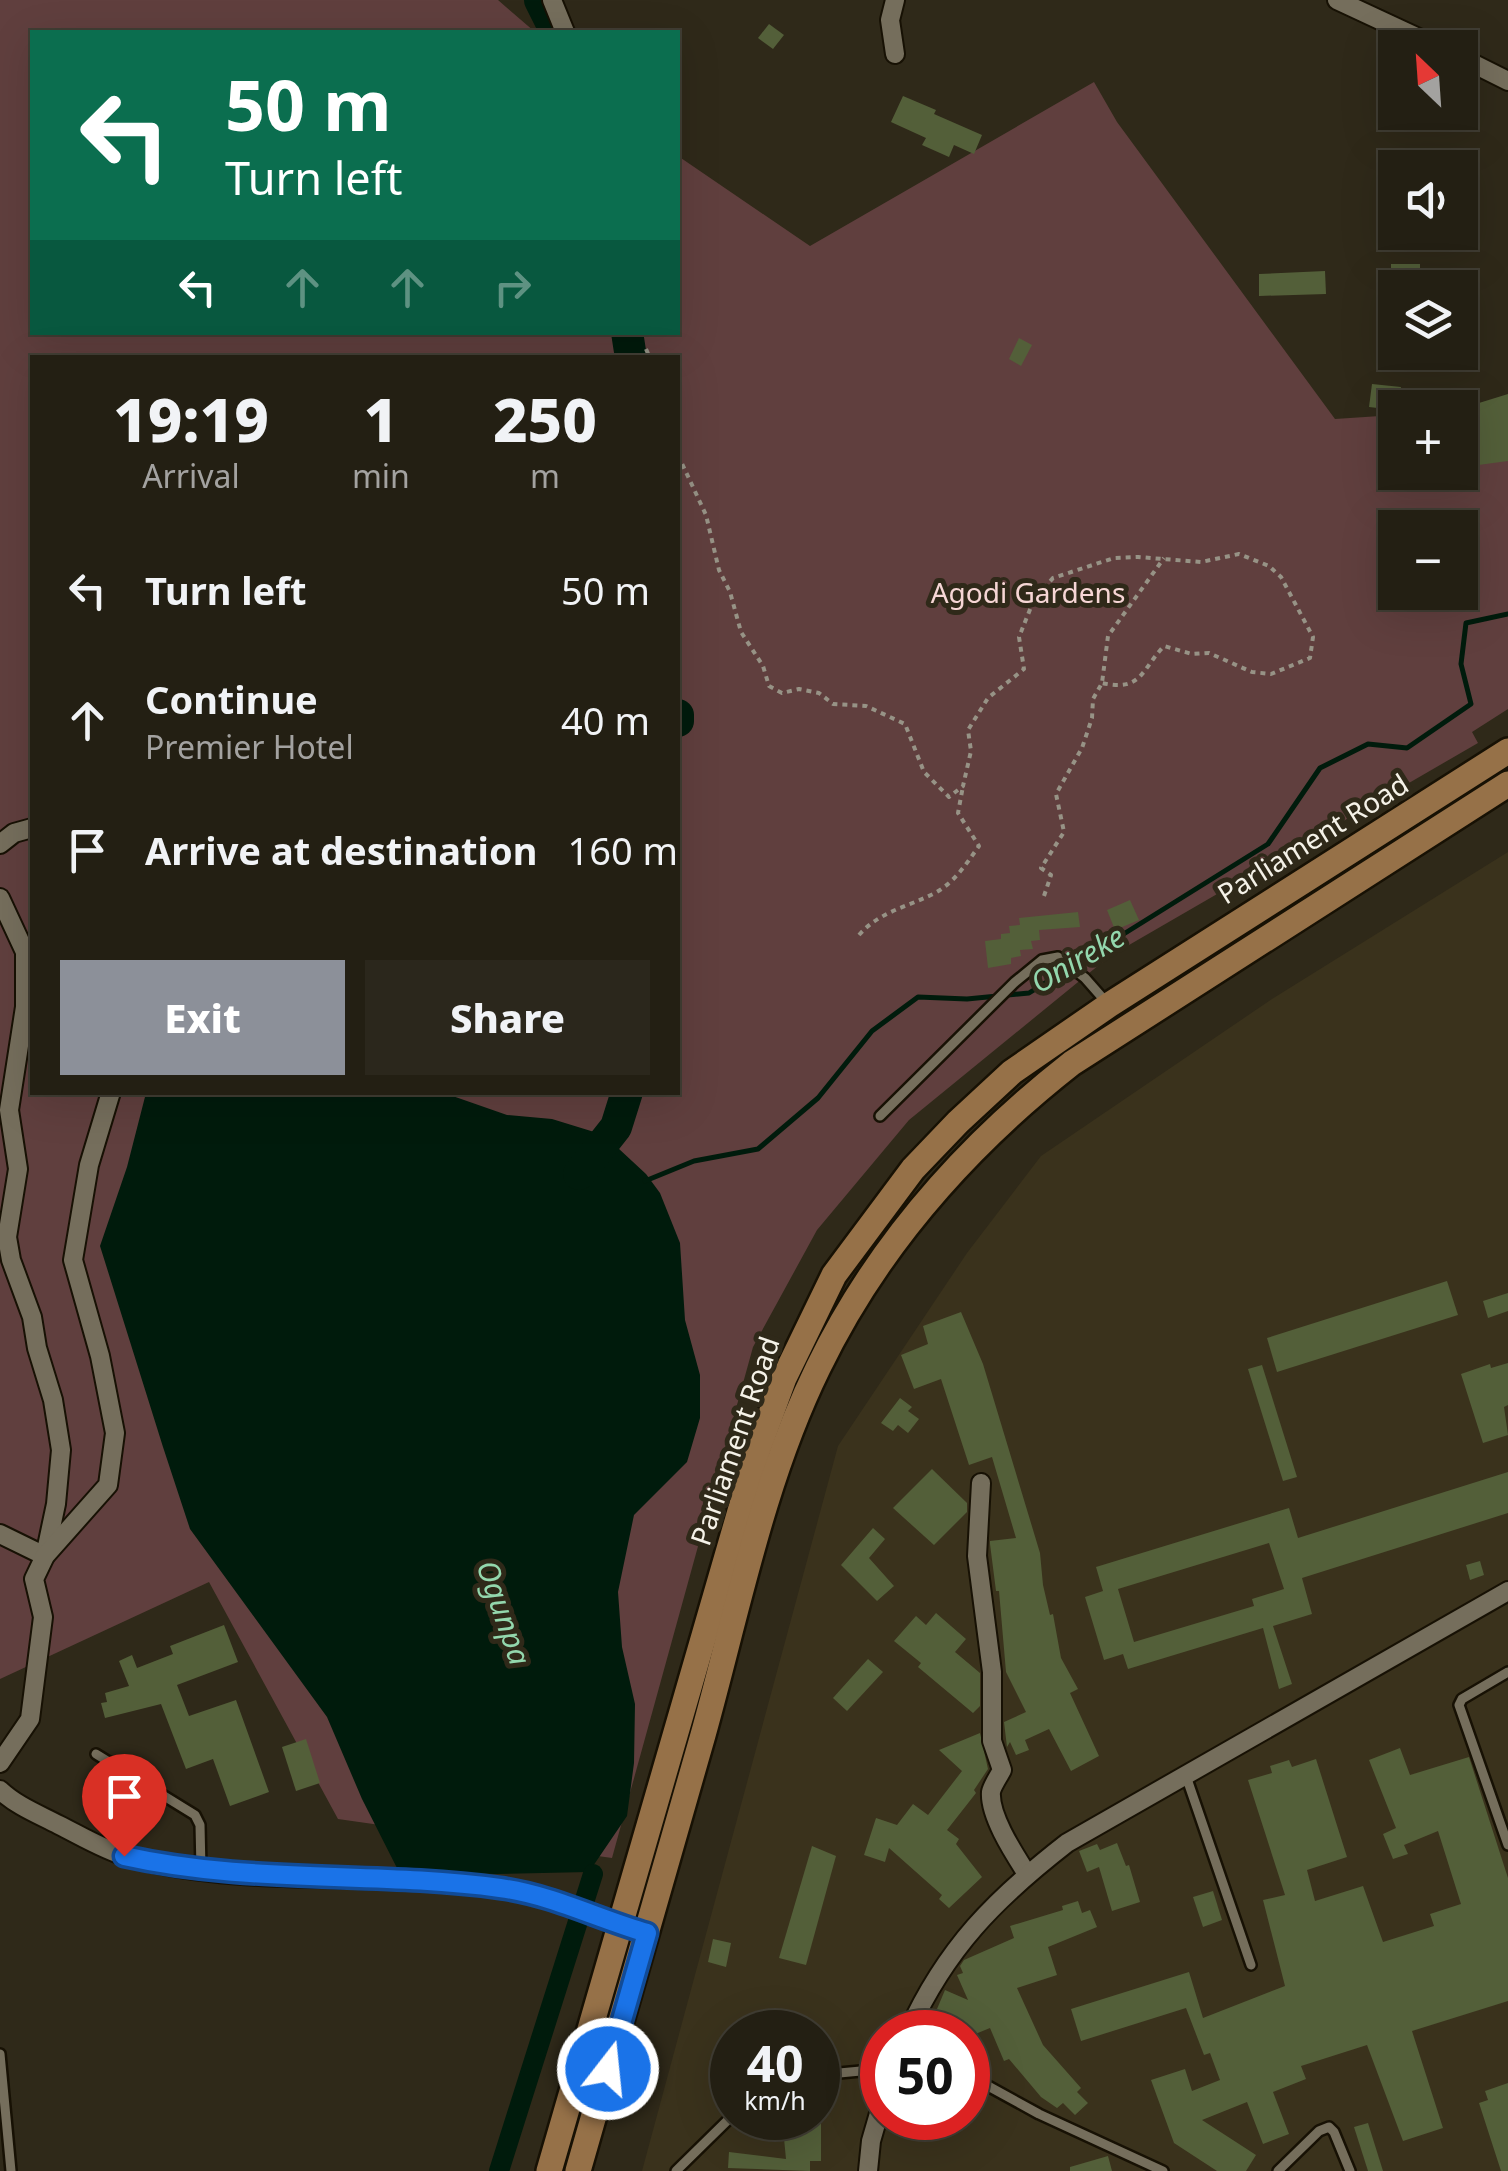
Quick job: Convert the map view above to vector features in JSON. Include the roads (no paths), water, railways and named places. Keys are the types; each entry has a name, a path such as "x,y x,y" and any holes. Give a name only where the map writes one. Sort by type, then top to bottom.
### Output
{"main road":[{"name":"Parliament Road","path":"549,2171 758,1449 784,1378 834,1275 914,1169 1012,1072 1109,1005 1508,751"},
{"name":"Parliament Road","path":"578,2171 771,1490 818,1368 850,1310 922,1204 1016,1106 1072,1063 1508,784"}],"street":[{"path":"552,0 564,30"},
{"path":"895,0 890,20 895,54"},
{"path":"1337,0 1401,30"},
{"path":"1478,66 1508,81"},
{"path":"0,844 30,829"},
{"path":"0,898 25,952 25,1006 9,1110 18,1169 8,1237 11,1260 32,1318 53,1400 61,1450 46,1556"},
{"path":"0,1763 30,1719 43,1617 34,1579 46,1556 108,1486 115,1433 100,1356 73,1260 89,1165 110,1095"},
{"path":"981,1483 977,1556 992,1672 992,1741 1002,1770 991,1792 996,1816 1027,1874"},
{"path":"0,1534 46,1556"},
{"path":"918,2010 928,1986 976,1923 1067,1842 1508,1591"},
{"path":"4,1802 124,1856 244,1874 504,1888 556,1900 647,1933"},
{"path":"868,2171 872,2140"}],"lane":[{"path":"880,1116 1042,960 1058,958 1085,978 1109,1005"},
{"path":"1508,1672 1462,1699 1459,1705 1508,1845"},
{"path":"96,1754 195,1815 200,1826 200,1869"},
{"path":"1185,1773 1251,1965"},
{"path":"0,2054 12,2171"},
{"path":"990,2087 1163,2171"},
{"path":"1278,2171 1319,2131 1329,2127 1350,2171"},
{"path":"676,2171 710,2138"}],"water":[{"path":"145,1095 450,1095 507,1115 552,1119 604,1135 646,1174 660,1193 680,1243 685,1320 700,1375 700,1418 687,1462 634,1515 618,1592 622,1647 635,1704 634,1763 627,1816 589,1872 398,1870 327,1717 190,1529 100,1246 127,1167"}],"waterway":[{"name":"Ogunpa","path":"540,0 555,30"},
{"name":"Ogunpa","path":"627,335 631,355"},
{"name":"Onireke","path":"645,1181 694,1161 758,1149 818,1098 872,1031 918,997 967,999 1029,993 1268,844 1320,768 1368,744 1407,748 1471,704 1461,664 1466,623 1508,614"},
{"name":"Ogunpa","path":"579,1174 616,1127 626,1095"},
{"name":"Ogunpa","path":"499,2171 593,1874"}],"park label":[{"name":"Agodi Gardens","path":"1028,593"}]}
